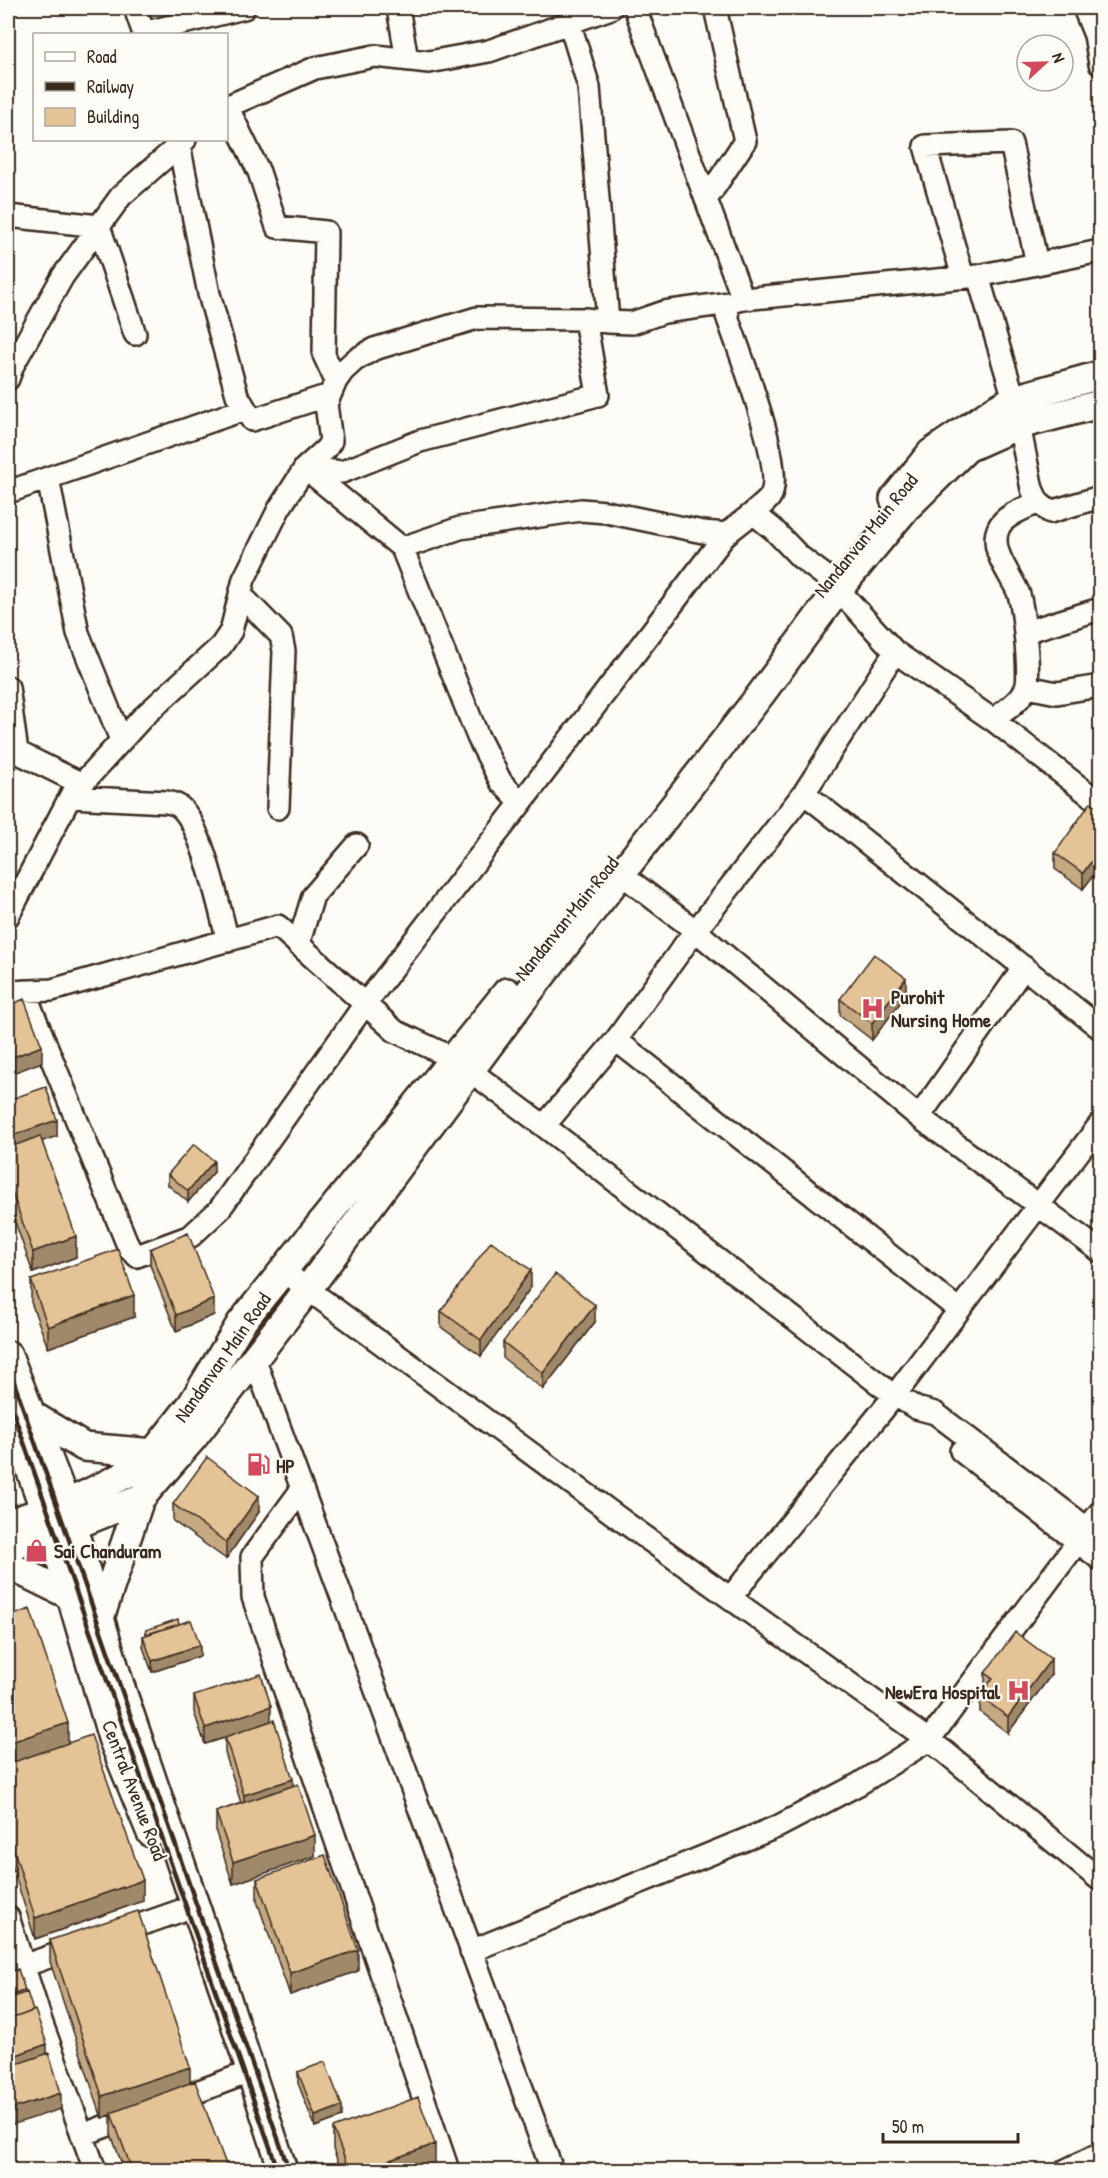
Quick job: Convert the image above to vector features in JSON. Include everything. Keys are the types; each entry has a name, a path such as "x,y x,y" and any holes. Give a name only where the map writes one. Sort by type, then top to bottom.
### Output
{"main road":[{"path":"100,1618 140,1499 193,1438 309,1289 462,1065 518,1006 761,693 833,584 968,448 1017,412 1101,375"},
{"path":"1017,412 1101,404"},
{"name":"Nandanvan Main Road","path":"8,1523 59,1519 143,1466 192,1404 241,1323 283,1271 462,1065 607,867 833,584"},
{"name":"Central Avenue Road","path":"8,1355 15,1421 59,1519 71,1596 101,1742 158,1849 270,2170"},
{"path":"15,1421 84,1447 153,1453"},
{"path":"8,1547 59,1519 140,1499"},
{"path":"59,1519 100,1618 131,1719 283,2170"},
{"path":"8,1565 71,1596"}],"street":[{"path":"135,8 143,33"},
{"path":"147,33 244,8"},
{"path":"398,8 407,59"},
{"path":"228,107 315,68 375,56 429,62 489,51 611,8"},
{"path":"635,8 706,200 736,301 727,316 769,442 774,479 771,497 726,534 364,1004 219,1210 191,1236 137,1256 129,1248 16,992 52,990 278,926 298,945 364,1004 395,1031 462,1065 889,1391 916,1408 926,1424 1092,1530 1101,1559"},
{"path":"706,200 745,141 715,8"},
{"path":"1084,8 1098,34 1101,64"},
{"path":"569,21 589,87 608,322"},
{"path":"228,109 260,172 277,227 326,232 324,355 333,388"},
{"path":"181,141 209,294 237,395 245,409 252,420 333,388"},
{"path":"8,379 13,365 63,276 99,226 121,196 181,141"},
{"path":"1037,264 1011,143 926,146 1017,412 1032,489 1038,502 1050,512 1101,496"},
{"path":"8,216 99,226"},
{"path":"99,226 135,334"},
{"path":"8,916 76,790 142,718 221,646 231,631 244,579 256,554 289,492 305,468 326,449 331,441 326,404 343,371 355,360 374,349 477,318 585,319 632,323 664,312 736,301 971,276 1101,251"},
{"path":"305,468 342,472 420,441 598,395 585,319"},
{"path":"8,492 245,409"},
{"path":"305,468 402,548 478,737 501,782 521,803"},
{"path":"48,478 78,633 122,740"},
{"path":"993,720 1020,698 1027,687 1023,608 1018,591 996,548 999,528 1009,517 1038,502"},
{"path":"402,548 460,528 581,510 606,512 703,532 726,534"},
{"path":"753,513 833,584 895,652 993,720 1101,803"},
{"path":"240,594 281,636 284,651 278,808"},
{"path":"1025,632 1101,609"},
{"path":"544,1126 616,1040 696,931 804,793 895,652"},
{"path":"8,687 12,753 76,790 167,802 180,806 190,820 208,865 228,940"},
{"path":"1027,687 1057,693 1101,687"},
{"path":"804,793 1101,1028"},
{"path":"298,945 313,896 357,845"},
{"path":"620,873 696,931 919,1117 1101,1251"},
{"path":"919,1117 1024,967"},
{"path":"616,1040 959,1310"},
{"path":"730,1598 889,1391 959,1310 1101,1124"},
{"path":"283,1271 730,1598 929,1740 1101,1880"},
{"path":"254,1358 552,2170"},
{"path":"302,1490 252,1557 253,1597 448,2170"},
{"path":"471,1951 779,1826 859,1784 929,1740 1092,1530"},
{"path":"23,1966 180,1911"},
{"path":"8,1917 95,2170"},
{"path":"82,2135 239,2076"},
{"path":"1066,2170 1101,2154"}],"building":[{"path":"1091,802 1101,809 1101,848 1083,873 1055,853"},
{"path":"874,954 906,978 872,1023 840,999"},
{"path":"24,999 42,1046 8,1059 8,1006"},
{"path":"46,1087 57,1120 8,1137 8,1100"},
{"path":"40,1136 76,1236 33,1252 8,1181 8,1148"},
{"path":"194,1144 214,1161 188,1191 168,1174"},
{"path":"188,1233 214,1299 176,1315 150,1249"},
{"path":"491,1241 531,1270 481,1340 441,1311"},
{"path":"118,1249 134,1295 48,1327 31,1280"},
{"path":"555,1274 595,1305 543,1373 503,1342"},
{"path":"207,1457 259,1496 226,1542 173,1504"},
{"path":"8,1564 11,1564 10,1600 8,1600"},
{"path":"30,1609 68,1723 8,1743 8,1617"},
{"path":"178,1619 179,1624 147,1634 146,1630"},
{"path":"191,1620 200,1645 152,1661 143,1636"},
{"path":"1015,1632 1051,1659 1008,1717 980,1696 993,1678 985,1673"},
{"path":"261,1674 271,1706 205,1728 194,1696"},
{"path":"274,1720 293,1779 244,1795 225,1737"},
{"path":"91,1735 143,1880 35,1918 8,1831 8,1764"},
{"path":"298,1784 315,1835 233,1862 216,1812"},
{"path":"325,1855 358,1950 290,1973 257,1879"},
{"path":"138,1911 190,2067 102,2096 50,1940"},
{"path":"18,1969 25,1990 8,1997 8,1973"},
{"path":"27,1992 33,2011 8,2020 8,1999"},
{"path":"35,2010 47,2044 8,2058 8,2020"},
{"path":"49,2053 61,2093 8,2110 8,2067"},
{"path":"325,2062 342,2106 315,2116 298,2072"},
{"path":"195,2081 228,2170 132,2170 111,2113"},
{"path":"418,2097 435,2144 362,2170 349,2170 333,2128"}],"railway":[{"path":"8,1365 289,2170"},
{"path":"8,1397 278,2170"}],"place":[{"name":"Purohit Nursing Home","path":"873,1008"},
{"name":"HP","path":"258,1465"},
{"name":"Sai Chanduram","path":"36,1550"},
{"name":"NewEra Hospital","path":"1018,1691"}]}
